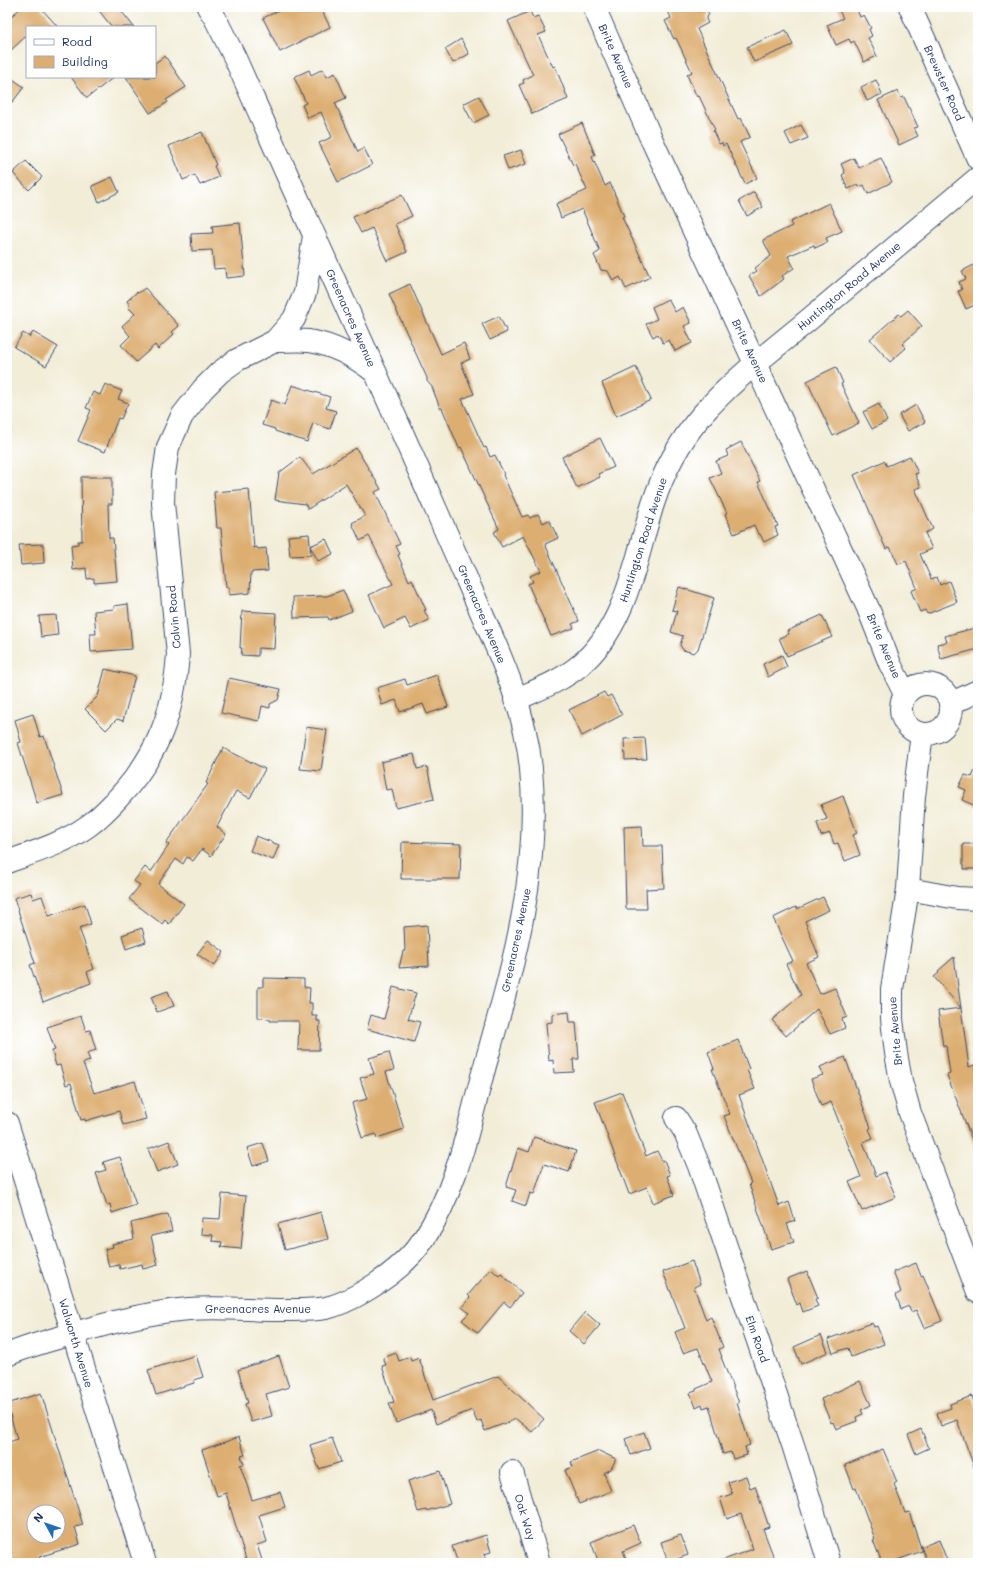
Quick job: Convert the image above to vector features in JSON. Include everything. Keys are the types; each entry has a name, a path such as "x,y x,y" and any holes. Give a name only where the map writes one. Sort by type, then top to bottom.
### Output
{"street":[{"name":"Greenacres Avenue","path":"7,1355 120,1320 186,1309 324,1309 356,1296 381,1281 404,1262 422,1242 436,1218 449,1190 467,1132 519,939 526,903 531,867 533,803 527,736 504,662 235,58 208,7"},
{"name":"Brite Avenue","path":"594,7 650,136 868,608 890,664 906,694 912,688 919,685 925,684 935,686 943,691 950,704"},
{"name":"Brewster Road","path":"910,7 978,159"},
{"name":"Huntington Road Avenue","path":"516,700 569,674 580,665 603,641 612,628 622,606 632,577 653,502 674,456 688,432 702,415 756,364 978,178"},
{"name":"Colvin Road","path":"7,862 43,850 87,826 108,810 126,790 140,774 154,751 171,705 178,654 163,503 164,474 168,447 182,416 203,389 220,372 237,360 275,341 294,319 305,293 314,236"},
{"name":"Colvin Road","path":"275,341 309,342 336,349 359,360 376,373"},
{"path":"906,694 900,707 905,723 912,730 922,734 930,733 943,727 948,718 950,704 978,692"},
{"name":"Brite Avenue","path":"922,734 914,796 908,889 892,989 892,1019 898,1067 910,1113 978,1292"},
{"path":"908,889 957,898 978,899"},
{"name":"Elm Road","path":"676,1118 699,1166 794,1448 828,1563"},
{"name":"Walworth Avenue","path":"7,1123 145,1563"},
{"name":"Oak Way","path":"512,1472 539,1563"}],"building":[{"path":"22,7 40,7 57,26 26,26 26,36 7,54 7,20"},
{"path":"96,7 118,7 133,26 111,26"},
{"path":"287,7 320,7 330,27 280,52 263,18"},
{"path":"666,7 705,7 709,14 706,19 708,23 697,29 738,119 741,118 750,137 740,142 757,178 745,184 726,144 723,146 722,143 719,144 713,131 715,130 687,75 692,72 676,38 674,39 665,21 671,18"},
{"path":"837,7 856,7 860,17 864,15 871,28 869,29 872,36 868,38 877,56 864,62 854,41 851,43 849,39 836,45 827,25 843,18"},
{"path":"530,11 533,18 538,16 546,32 538,35 553,67 555,66 568,99 532,114 519,85 524,83 523,80 533,75 508,21"},
{"path":"786,30 793,45 754,62 747,47"},
{"path":"461,39 469,54 453,63 445,49"},
{"path":"165,56 186,87 166,100 168,102 150,113 127,78 156,78 156,62"},
{"path":"323,69 327,77 335,73 346,98 335,103 358,152 364,148 372,165 338,182 319,143 332,137 321,112 308,118 302,105 306,103 294,77 309,70 311,75"},
{"path":"7,75 24,87 7,109"},
{"path":"72,78 113,78 87,98"},
{"path":"876,80 882,94 867,101 861,87"},
{"path":"898,91 901,98 904,97 918,127 914,128 918,136 899,145 878,100"},
{"path":"479,96 489,115 473,123 463,104"},
{"path":"582,123 595,155 592,157 605,186 610,183 624,216 622,217 650,277 626,289 620,277 613,281 608,271 601,270 594,255 600,251 582,209 561,218 556,204 587,190 575,164 573,165 558,134"},
{"path":"801,125 808,138 791,145 785,133"},
{"path":"202,132 216,165 214,166 219,177 200,185 195,175 183,180 169,146"},
{"path":"521,150 526,164 508,170 503,156"},
{"path":"854,158 859,168 881,158 892,182 868,194 864,185 859,187 858,185 848,189 842,175 845,173 841,164"},
{"path":"26,161 42,177 29,190 13,173"},
{"path":"112,177 119,192 99,202 92,186"},
{"path":"754,192 763,207 747,216 739,201"},
{"path":"402,195 412,216 395,224 407,252 387,261 372,228 361,233 353,217"},
{"path":"829,203 842,231 826,238 828,242 815,248 814,245 788,256 794,268 782,276 784,279 761,296 749,276 757,271 755,268 771,256 763,240 792,226 790,222"},
{"path":"240,223 245,276 226,278 225,268 214,269 212,250 192,251 191,234 213,233 212,226"},
{"path":"978,263 978,307 977,304 966,309 958,291 962,290 959,282 966,279 962,271"},
{"path":"410,284 441,354 464,343 470,359 461,363 474,394 462,399 484,448 486,447 490,457 495,455 522,517 528,515 530,518 538,514 543,523 549,520 558,538 545,544 579,621 572,624 574,628 551,636 528,584 533,582 530,576 541,571 523,536 502,547 494,532 499,529 461,447 459,448 442,408 440,408 432,387 427,381 427,378 389,294"},
{"path":"145,288 179,326 172,332 174,334 158,349 155,345 136,362 121,345 130,336 122,326 135,314 128,307 130,305 127,301 137,292 138,293"},
{"path":"668,299 675,312 683,307 691,323 684,326 692,343 675,351 669,340 663,343 658,334 653,337 646,324 657,319 652,307"},
{"path":"908,310 922,326 902,344 906,348 890,362 870,339 899,314 901,316"},
{"path":"499,316 507,332 490,340 482,324"},
{"path":"33,332 58,347 46,366 14,347 23,333 30,337"},
{"path":"636,367 651,400 616,416 602,383"},
{"path":"836,367 843,383 841,384 859,423 833,436 807,381"},
{"path":"105,384 122,391 118,399 128,403 121,419 118,418 105,452 78,441 91,410 86,408 93,392 100,395"},
{"path":"292,385 330,397 326,408 336,411 330,429 313,423 307,442 262,425 271,400 285,405"},
{"path":"879,404 887,421 872,429 863,412"},
{"path":"916,405 925,422 908,431 899,415"},
{"path":"600,438 614,467 598,474 600,477 577,488 562,457"},
{"path":"741,442 760,481 758,482 778,526 775,527 778,535 764,542 754,525 734,534 725,514 727,513 710,478 721,473 716,461 728,456 726,450"},
{"path":"356,448 381,489 375,492 400,544 396,546 400,554 398,555 409,581 412,579 426,610 424,610 429,620 411,629 405,618 384,628 369,595 393,584 369,536 360,541 352,523 365,516 346,484 308,509 305,504 275,500 279,473 300,457 313,474"},
{"path":"910,456 918,473 915,474 921,487 915,489 933,529 925,533 932,549 920,554 931,579 937,577 940,585 949,581 957,602 927,614 925,610 920,612 911,591 917,588 906,561 898,564 890,547 886,549 854,475 884,461 887,466"},
{"path":"81,477 112,477 112,504 108,504 109,538 113,538 117,581 94,583 94,578 87,579 86,568 73,570 71,545 78,544 78,541 82,541"},
{"path":"249,489 254,548 266,548 268,571 251,572 250,593 229,595 229,587 226,587 221,528 217,528 214,492"},
{"path":"309,534 311,555 290,556 288,536"},
{"path":"326,539 333,554 318,561 310,546"},
{"path":"43,544 44,563 21,565 19,545"},
{"path":"679,587 714,598 698,649 694,653 683,650 680,645 683,636 671,632 677,611 672,610"},
{"path":"343,590 352,611 329,620 328,617 294,618 293,597 327,596"},
{"path":"128,604 132,649 91,652 90,634 96,634 94,611 114,609 114,606"},
{"path":"242,611 276,613 274,649 258,648 258,656 241,655"},
{"path":"56,615 58,635 41,637 39,616"},
{"path":"822,615 832,637 787,656 779,638 789,634 787,631"},
{"path":"978,627 978,649 941,659 937,644 947,642 945,636"},
{"path":"782,655 787,667 768,677 763,664"},
{"path":"105,669 135,676 123,721 117,719 106,730 85,709 98,696"},
{"path":"437,675 448,707 427,714 423,704 400,712 396,700 382,705 377,688 405,679 407,685"},
{"path":"229,678 281,689 278,700 270,704 270,708 262,706 259,721 221,713"},
{"path":"604,692 607,697 611,695 622,715 582,736 569,710"},
{"path":"33,714 40,737 44,736 63,795 37,803 18,743 21,742 15,720"},
{"path":"306,727 327,730 321,771 300,769"},
{"path":"645,738 647,759 625,760 624,739"},
{"path":"223,748 265,769 250,798 236,791 217,827 226,834 211,856 202,849 193,861 187,857 183,864 176,859 158,884 184,904 169,924 165,920 162,924 129,899 140,885 134,881 145,867 151,872 169,845 166,843 208,784 206,783"},
{"path":"414,754 417,769 427,767 434,799 396,808 392,789 386,790 381,762"},
{"path":"978,763 978,807 962,800 966,790 959,787 965,775 972,777"},
{"path":"843,796 857,833 853,835 860,855 845,861 838,843 834,844 830,833 821,836 817,823 827,819 821,805"},
{"path":"642,826 643,846 662,846 664,888 646,889 647,909 626,909 624,827"},
{"path":"256,836 279,845 273,860 250,851"},
{"path":"402,842 461,844 460,879 401,879"},
{"path":"963,844 978,844 978,869 964,869"},
{"path":"31,893 33,899 42,896 49,916 85,904 91,924 79,928 94,969 87,972 91,983 43,1002 30,965 35,963 14,898"},
{"path":"823,897 829,910 805,921 819,957 806,963 820,994 835,988 847,1017 842,1019 845,1028 830,1034 817,1009 786,1036 772,1020 801,995 786,964 793,961 773,918 796,907 797,909"},
{"path":"427,925 429,966 399,968 403,951 405,951 404,927"},
{"path":"142,928 146,942 126,949 122,935"},
{"path":"208,940 224,952 214,966 197,954"},
{"path":"954,957 961,1008 934,977 939,973 938,971"},
{"path":"263,978 304,979 304,987 310,988 309,1003 312,1003 312,1016 317,1016 317,1021 320,1021 319,1050 298,1050 299,1021 270,1021 270,1019 258,1018 258,987 263,987"},
{"path":"393,987 416,993 408,1019 420,1022 414,1042 367,1029 371,1015 384,1019"},
{"path":"168,991 174,1006 157,1012 151,997"},
{"path":"961,1008 969,1067 974,1065 978,1077 978,1153 947,1075 950,1074 946,1046 943,1046 938,1011"},
{"path":"569,1012 570,1022 576,1022 579,1059 573,1059 574,1072 554,1073 553,1060 549,1061 546,1023 552,1022 552,1014"},
{"path":"81,1016 86,1031 90,1030 96,1050 87,1053 90,1061 83,1063 94,1093 135,1081 146,1119 123,1125 119,1111 85,1121 85,1119 81,1120 71,1083 66,1085 60,1065 56,1066 52,1051 55,1050 47,1027"},
{"path":"738,1040 749,1069 747,1070 755,1089 739,1095 779,1206 789,1202 795,1221 787,1224 794,1242 771,1249 749,1184 751,1183 724,1116 730,1114 712,1069 714,1069 708,1052"},
{"path":"389,1052 394,1070 386,1072 404,1129 377,1138 376,1134 362,1138 352,1103 367,1099 360,1078 374,1074 369,1058"},
{"path":"845,1057 871,1128 869,1129 873,1138 863,1142 876,1176 885,1172 896,1197 862,1211 849,1182 861,1177 831,1102 821,1106 811,1079 823,1075 820,1067"},
{"path":"622,1092 646,1156 657,1151 662,1161 664,1160 670,1175 667,1176 674,1195 653,1203 647,1187 629,1194 595,1102"},
{"path":"534,1137 576,1151 569,1172 544,1164 534,1194 530,1193 526,1206 512,1201 516,1190 506,1187 518,1148 529,1152"},
{"path":"169,1141 178,1164 157,1172 148,1149"},
{"path":"263,1143 269,1161 253,1166 247,1148"},
{"path":"120,1157 136,1205 112,1213 110,1204 107,1205 96,1173 106,1170 103,1162"},
{"path":"222,1194 246,1196 241,1249 221,1247 222,1242 212,1241 213,1235 201,1234 202,1218 220,1219"},
{"path":"321,1212 328,1239 285,1250 278,1224"},
{"path":"168,1214 172,1231 151,1236 158,1265 143,1269 142,1264 120,1269 119,1265 109,1267 105,1249 113,1247 112,1244 134,1239 131,1223"},
{"path":"692,1261 700,1284 694,1287 706,1320 711,1317 723,1347 719,1349 721,1357 739,1403 737,1403 750,1445 745,1447 747,1455 733,1459 731,1452 723,1454 709,1406 703,1408 702,1404 696,1407 690,1393 712,1382 698,1348 683,1353 675,1332 685,1328 663,1272"},
{"path":"916,1263 921,1276 923,1275 942,1321 924,1328 916,1310 911,1312 909,1306 901,1309 896,1295 901,1292 893,1272"},
{"path":"491,1269 499,1276 501,1274 522,1293 510,1307 504,1302 478,1333 462,1320 469,1313 462,1307 470,1297 468,1295"},
{"path":"807,1271 818,1298 815,1299 818,1306 803,1312 800,1303 797,1305 787,1279"},
{"path":"585,1312 600,1325 584,1344 569,1331"},
{"path":"872,1323 874,1327 877,1326 884,1344 851,1357 848,1348 833,1353 828,1339"},
{"path":"821,1335 828,1352 801,1364 794,1347"},
{"path":"396,1353 399,1361 410,1357 411,1361 419,1358 433,1400 498,1376 544,1419 532,1432 516,1419 485,1431 481,1420 477,1422 472,1410 436,1424 431,1410 396,1423 389,1403 394,1402 382,1366 386,1365 383,1358"},
{"path":"196,1355 203,1377 194,1380 194,1383 156,1395 148,1370"},
{"path":"279,1356 289,1387 266,1394 272,1416 251,1422 245,1404 248,1403 238,1370"},
{"path":"860,1381 871,1405 861,1410 863,1414 856,1417 857,1421 836,1429 833,1422 831,1423 821,1399"},
{"path":"41,1393 83,1525 75,1527 80,1544 39,1557 41,1563 7,1563 7,1443 17,1439 7,1404"},
{"path":"972,1396 978,1414 978,1472 976,1472 957,1420 941,1426 937,1413 951,1408 950,1404"},
{"path":"921,1429 929,1448 916,1454 908,1435"},
{"path":"644,1432 650,1448 631,1455 625,1439"},
{"path":"239,1437 245,1455 241,1456 244,1464 240,1465 252,1500 280,1492 285,1507 259,1515 267,1542 257,1545 263,1563 247,1563 226,1493 217,1496 202,1450"},
{"path":"332,1438 341,1462 319,1469 310,1445"},
{"path":"883,1449 897,1482 894,1484 905,1513 909,1512 922,1551 889,1563 882,1563 873,1540 875,1539 856,1488 854,1489 845,1465"},
{"path":"599,1451 616,1459 611,1469 604,1473 611,1491 579,1504 565,1470 573,1467 571,1462"},
{"path":"440,1471 450,1504 418,1512 408,1481"},
{"path":"746,1476 750,1488 755,1486 769,1527 763,1529 776,1563 718,1563 753,1549 741,1514 727,1519 720,1498 732,1494 728,1482"},
{"path":"633,1525 641,1543 623,1551 628,1563 599,1563 591,1542"},
{"path":"486,1535 491,1552 484,1554 487,1563 458,1563 452,1546"},
{"path":"681,1535 688,1555 668,1562 661,1542"},
{"path":"939,1540 948,1563 928,1563 921,1547"}]}
